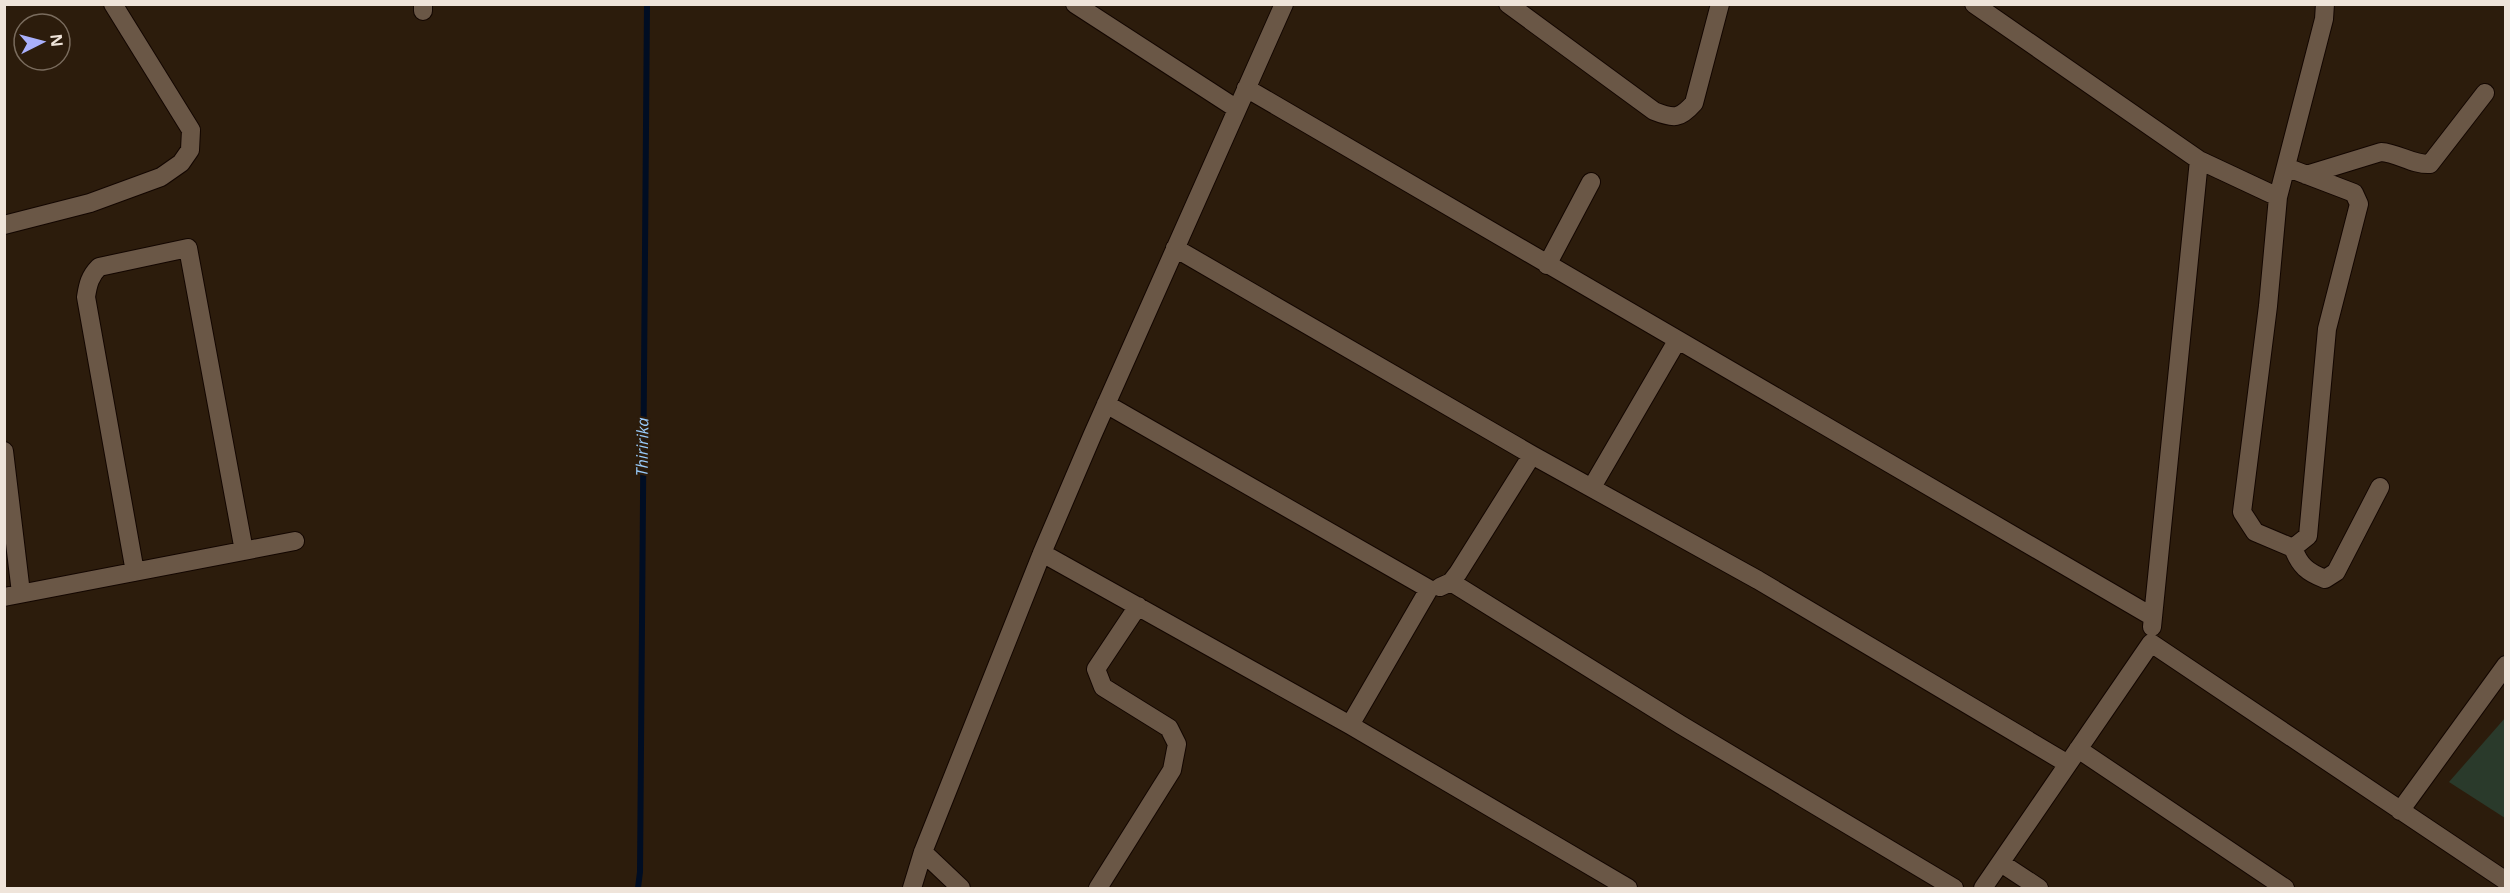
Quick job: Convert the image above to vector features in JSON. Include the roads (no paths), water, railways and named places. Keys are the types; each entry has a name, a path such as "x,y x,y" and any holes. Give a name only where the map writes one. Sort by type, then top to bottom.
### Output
{"street":[{"path":"4,225 90,203 161,177 181,163 190,150 191,130 113,4"},
{"path":"1075,4 1237,109"},
{"path":"912,888 923,852 1042,553 1284,4"},
{"path":"1508,4 1654,111 1669,117 1684,115 1694,103 1720,4"},
{"path":"1974,4 2199,160 2278,197"},
{"path":"2325,4 2324,19 2278,197 2268,306 2242,512 2255,532 2293,548 2298,562 2307,572 2325,579 2336,572 2380,487"},
{"path":"1246,88 2153,617"},
{"path":"2306,175 2381,152 2393,153 2421,165 2430,164 2486,93"},
{"path":"1983,888 2151,643 2199,160"},
{"path":"2286,167 2355,193 2359,204 2327,329 2308,536 2293,548"},
{"path":"1547,265 1592,182"},
{"path":"135,572 86,297 88,284 99,267 188,248 244,551"},
{"path":"1175,248 1532,455 2073,757 2284,888"},
{"path":"1592,487 1677,341"},
{"path":"1106,404 1429,589"},
{"path":"4,451 13,595 295,541"},
{"path":"1350,725 1429,589 1451,582 1532,455"},
{"path":"1042,553 1350,725 1628,888"},
{"path":"1451,582 1682,725 1954,888"},
{"path":"1098,888 1172,770 1177,744 1169,728 1103,687 1097,675 1096,669 1138,606"},
{"path":"2151,643 2505,881"},
{"path":"2400,811 2505,665"},
{"path":"923,852 960,888"},
{"path":"2001,863 2040,888"}],"waterway":[{"name":"Thiririka","path":"638,888 640,872 647,4"}]}
